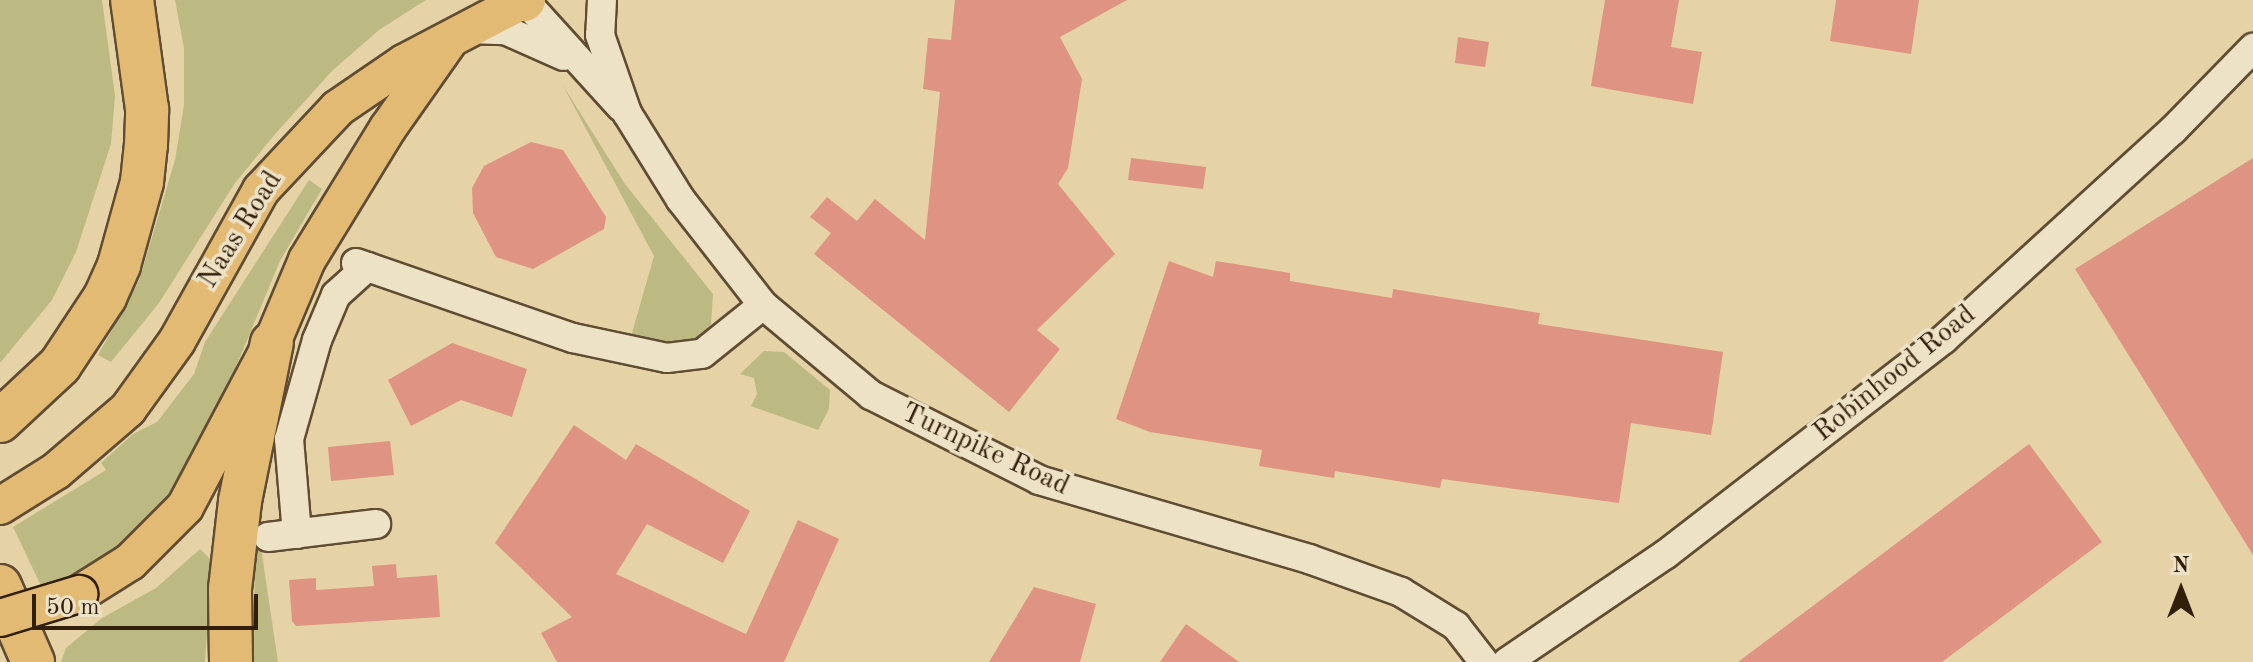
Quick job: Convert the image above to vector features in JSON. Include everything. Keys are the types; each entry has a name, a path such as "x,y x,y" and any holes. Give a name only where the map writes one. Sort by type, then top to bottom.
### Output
{"highway":[{"path":"0,421 60,365 84,331 127,240 142,182 147,121 132,0"},
{"path":"231,662 230,589 240,501 272,343"},
{"path":"0,586 33,662"}],"main road":[{"name":"Naas Road","path":"2,505 56,471 128,409 177,341 242,217 283,162 370,83 524,0"},
{"path":"0,618 79,594 130,562 185,507 272,343 330,220 458,36"}],"street":[{"path":"524,0 575,62 627,113"},
{"path":"602,0 600,35 627,113"},
{"path":"458,36 505,30 575,62"},
{"name":"Robinhood Road","path":"1507,662 1666,554 1944,339 2173,130 2253,48"},
{"name":"Turnpike Road","path":"627,113 681,200 763,305 871,395 953,440 1039,480 1309,559 1401,592 1456,626 1484,662"},
{"path":"297,534 289,439 317,340 336,295 362,265 573,338 667,358 702,354 763,305"},
{"path":"268,537 376,524"}],"shaded area":[{"path":"0,0 102,0 115,96 111,144 76,252 52,300 0,363"},
{"path":"175,0 426,0 379,30 332,71 276,133 235,183 159,303 111,362 98,355 139,281 175,160 184,105 184,48"},
{"path":"562,84 625,184 713,294 711,325 696,339 671,347 630,340 654,256"},
{"path":"309,180 322,189 280,261 195,465 160,514 97,566 43,590 13,527 106,470 101,463 133,434 157,422 194,374 205,342"},
{"path":"764,351 784,352 830,390 829,409 818,430 751,406 757,394 754,378 740,374"},
{"path":"255,541 260,541 278,662 254,662"},
{"path":"200,549 212,561 205,662 61,662 66,648 102,618 156,588"}],"building":[{"path":"955,0 1127,0 1060,37 1082,79 1068,168 1058,184 1115,254 1037,330 1060,349 1009,412 814,254 831,233 810,217 827,197 857,221 875,199 925,240 940,92 923,89 928,38 951,40"},
{"path":"1605,0 1679,0 1671,47 1702,52 1693,104 1591,86"},
{"path":"1836,0 1919,0 1911,54 1830,41"},
{"path":"1458,37 1489,42 1485,67 1455,63"},
{"path":"531,142 563,150 606,217 604,229 533,269 496,257 473,213 472,188 484,166"},
{"path":"1131,158 1206,167 1203,189 1128,180"},
{"path":"2253,158 2253,555 2075,269"},
{"path":"1169,261 1213,277 1216,261 1290,273 1290,281 1392,298 1393,289 1540,313 1538,324 1723,352 1711,435 1631,423 1619,503 1442,479 1440,488 1335,471 1334,478 1259,466 1262,450 1150,432 1116,419"},
{"path":"452,343 527,369 512,417 461,400 411,426 388,380"},
{"path":"574,425 626,460 636,444 750,511 723,563 647,524 616,574 746,634 798,520 839,539 784,662 557,662 541,633 572,617 495,543"},
{"path":"390,441 394,475 331,481 328,447"},
{"path":"2029,444 2102,542 1942,662 1738,662"},
{"path":"396,564 397,578 437,575 440,617 296,626 292,621 289,580 316,578 316,590 374,586 372,566"},
{"path":"1034,587 1096,604 1080,662 989,662"},
{"path":"1186,624 1239,662 1160,662"}]}
